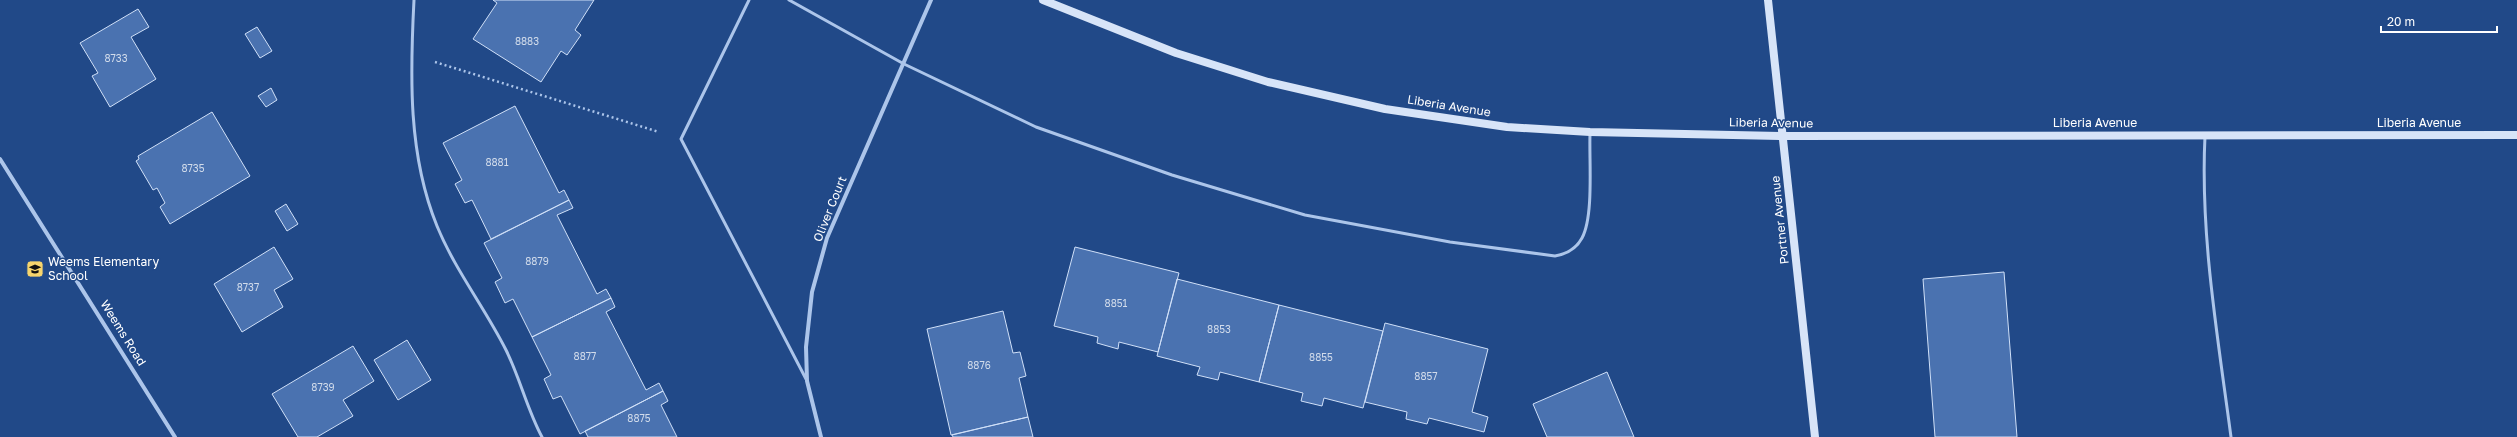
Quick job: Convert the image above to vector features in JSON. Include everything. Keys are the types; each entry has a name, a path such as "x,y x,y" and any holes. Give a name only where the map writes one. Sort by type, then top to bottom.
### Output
{"main road":[{"name":"Liberia Avenue","path":"1043,0 1176,53 1268,82 1385,109 1507,127 1590,132 1783,136 2205,134 2517,135"},
{"name":"Portner Avenue","path":"1768,0 1815,437"}],"street":[{"name":"Oliver Court","path":"821,437 807,381 806,347 812,292 828,238 931,0"},
{"name":"Weems Road","path":"0,159 175,437"}],"lane":[{"path":"414,0 413,128 422,182 437,227 472,295 506,349 542,437"},
{"path":"749,0 681,139 807,381"},
{"path":"789,0 904,64 1036,127 1172,175 1297,213 1450,242 1541,255 1566,254 1574,249 1582,238 1589,202 1590,132"},
{"path":"2205,134 2203,187 2220,356 2231,437"}],"path":[{"path":"413,55 681,139"}],"building":[{"path":"493,0 594,0 575,30 581,35 567,55 561,51 541,82 473,39 497,3"},
{"path":"138,9 149,27 131,37 156,79 110,107 92,76 98,73 80,43"},
{"path":"257,27 272,51 260,58 245,34"},
{"path":"271,88 277,100 266,107 258,96"},
{"path":"515,106 559,193 564,190 569,200 491,239 472,200 465,203 455,184 462,180 443,143"},
{"path":"212,112 250,176 170,224 160,207 165,203 157,188 153,190 136,161 139,159 138,156"},
{"path":"569,200 573,208 557,215 597,294 606,289 611,298 532,337 513,299 505,303 495,282 502,278 484,243"},
{"path":"286,204 298,224 287,231 275,211"},
{"path":"274,247 293,279 274,290 283,307 242,332 214,284"},
{"path":"1075,247 1179,273 1158,352 1119,342 1118,349 1097,343 1098,337 1054,326"},
{"path":"2004,272 2017,437 1935,437 1923,279"},
{"path":"1177,279 1279,305 1259,382 1220,372 1218,380 1197,375 1200,367 1157,356"},
{"path":"611,298 615,307 606,312 646,390 659,383 663,391 580,434 561,396 553,399 544,379 551,375 532,337"},
{"path":"1279,305 1383,331 1363,408 1324,398 1322,406 1301,401 1303,393 1259,382"},
{"path":"1003,311 1013,353 1020,352 1026,376 1019,378 1028,417 951,435 927,329"},
{"path":"1385,323 1488,349 1472,412 1488,417 1484,432 1429,418 1427,424 1406,419 1407,412 1365,402"},
{"path":"407,340 431,380 398,400 374,360"},
{"path":"353,346 374,381 343,400 353,416 317,437 298,437 272,394"},
{"path":"1607,372 1634,437 1547,437 1533,404"},
{"path":"663,391 668,401 661,405 677,437 588,437 585,431"},
{"path":"1028,417 1033,437 953,437 952,435"}],"place":[{"name":"Weems Elementary School","path":"35,269"}]}
